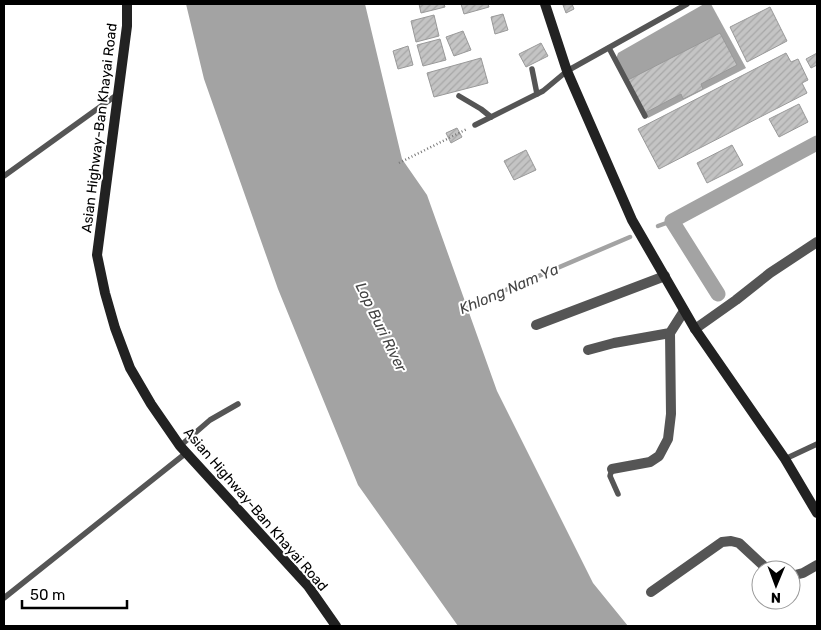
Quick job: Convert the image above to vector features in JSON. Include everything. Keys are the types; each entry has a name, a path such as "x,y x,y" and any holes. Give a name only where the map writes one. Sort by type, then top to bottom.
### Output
{"street":[{"name":"Asian Highway-Ban Khayai Road","path":"127,4 126,26 98,255 105,293 115,328 130,368 151,404 183,449 308,586 336,626"},
{"path":"545,4 568,71 632,220 695,329 785,459 817,513"},
{"path":"695,329 770,273 817,242"},
{"path":"536,325 665,276"},
{"path":"612,469 650,462 659,456 668,439 671,414 670,333 684,311"},
{"path":"588,350 614,343 670,333"},
{"path":"651,592 722,542 731,541 739,543 757,560"},
{"path":"801,574 817,565"}],"lane":[{"path":"475,125 543,91 568,71 687,4"},
{"path":"609,48 645,116"},
{"path":"532,69 537,94"},
{"path":"4,176 118,94"},
{"path":"459,96 491,117"},
{"path":"4,598 183,449 210,420 238,404"},
{"path":"785,459 817,444"},
{"path":"612,469 610,476 618,494"}],"path":[{"path":"399,163 475,125"}],"water":[{"name":"Lop Buri River","path":"186,4 365,4 402,159 427,195 497,391 593,583 628,626 458,626 358,485 278,289 204,79"},
{"path":"704,4 711,4 746,68 648,118 616,59 618,53"}],"building":[{"path":"419,4 444,4 445,7 421,13"},
{"path":"461,4 488,4 489,7 464,14"},
{"path":"572,4 574,9 566,13 563,5"},
{"path":"770,7 787,41 747,62 730,27"},
{"path":"503,14 508,30 495,34 491,17"},
{"path":"434,15 439,36 416,42 411,21"},
{"path":"463,31 471,50 454,56 446,37"},
{"path":"720,33 737,65 701,84 703,89 683,99 681,94 645,113 628,80"},
{"path":"440,39 446,60 423,66 417,45"},
{"path":"541,43 548,56 526,67 519,54"},
{"path":"408,46 413,65 398,69 393,51"},
{"path":"786,53 791,62 798,59 808,80 802,83 807,93 659,169 638,129"},
{"path":"817,53 817,65 811,68 806,59"},
{"path":"481,58 488,83 434,97 427,73"},
{"path":"799,104 808,122 779,137 769,119"},
{"path":"457,128 462,137 451,143 446,133"},
{"path":"732,145 743,165 707,183 697,163"},
{"path":"526,150 536,170 514,180 504,161"}],"waterway":[{"name":"Khlong Nam Ya","path":"718,294 672,221 817,143"},
{"name":"Khlong Nam Ya","path":"658,226 672,221"},
{"name":"Khlong Nam Ya","path":"461,309 630,237"}]}
